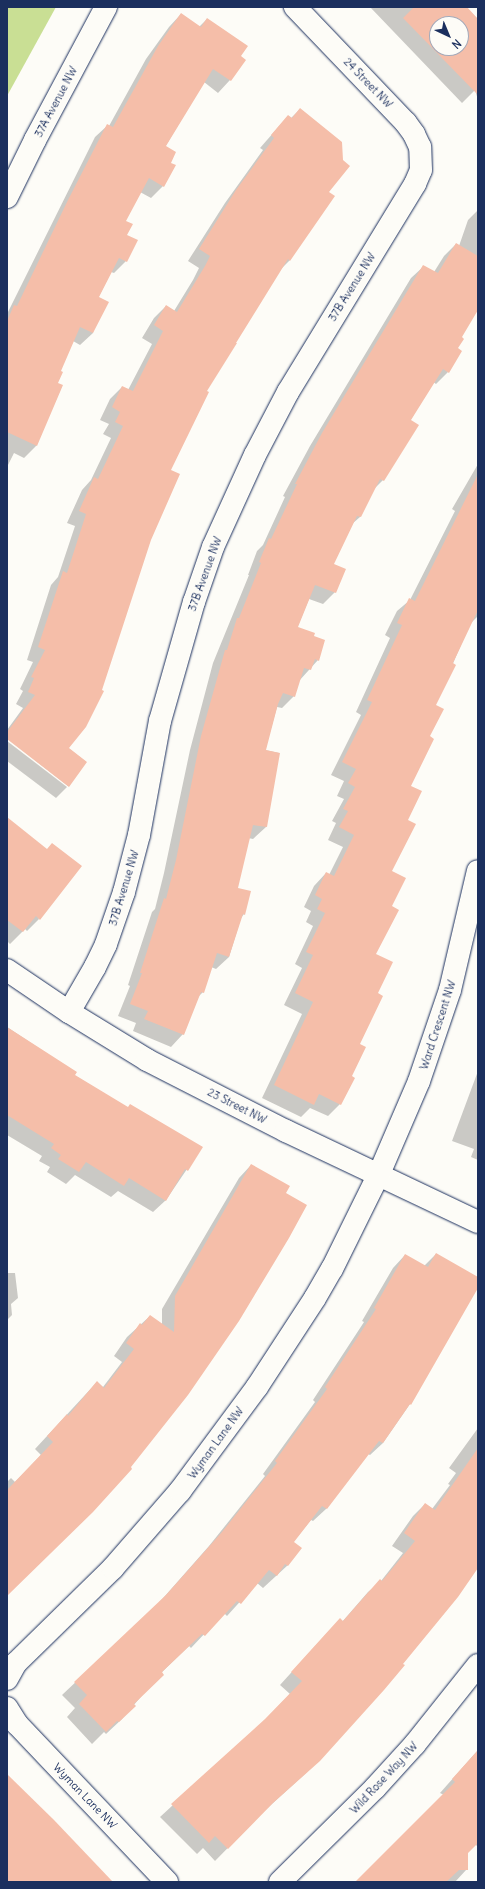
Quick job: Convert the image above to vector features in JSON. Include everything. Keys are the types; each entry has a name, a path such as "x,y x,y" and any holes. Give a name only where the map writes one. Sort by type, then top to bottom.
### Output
{"street":[{"name":"37A Avenue NW","path":"7,197 35,140 106,7"},
{"name":"24 Street NW","path":"295,7 406,123 414,134 420,147 421,170"},
{"name":"37B Avenue NW","path":"69,1012 95,967 106,944 124,892 139,835 160,721 192,610 213,547 255,455 288,392 415,184 421,170"},
{"name":"Ward Crescent NW","path":"379,1174 402,1123 437,1032 462,947 478,871"},
{"name":"23 Street NW","path":"7,970 69,1012 147,1060 286,1130 478,1222"},
{"name":"Wyman Lane NW","path":"7,1679 16,1663 113,1568 140,1538 180,1491 215,1446 257,1387 315,1298 332,1269 379,1174"},
{"name":"Wild Rose Way NW","path":"280,1882 375,1788 416,1744 478,1665"},
{"name":"Wyman Lane NW","path":"7,1708 17,1724 167,1882"}],"green space":[{"path":"7,7 56,7 7,96"}],"building":[{"path":"414,7 467,7 478,19 478,95 440,56 469,56 469,16 429,16 429,45 403,18"},
{"path":"181,13 201,27 207,18 248,46 241,56 246,60 231,81 213,69 166,146 176,152 171,163 176,165 164,187 149,178 126,221 133,224 127,235 138,240 127,262 119,258 99,297 109,302 93,333 80,327 61,371 63,372 58,383 63,385 37,446 7,432 7,321 14,305 17,306 68,200 107,124 113,127 158,46"},
{"path":"300,108 342,142 343,160 350,166 329,192 335,196 290,261 288,259 207,391 209,392 171,470 180,474 151,540 102,690 104,691 86,727 69,748 87,762 69,787 7,739 7,732 35,695 28,692 34,678 31,677 45,650 38,647 63,571 67,573 86,514 79,511 94,477 98,479 123,426 115,422 120,412 112,407 122,386 133,391 163,331 154,325 166,305 177,312 205,266 210,256 199,249 236,190 274,138 271,135 288,115 292,118"},
{"path":"456,243 478,256 478,310 462,337 464,339 458,348 462,351 449,373 443,369 411,420 419,425 384,481 380,479 361,517 357,516 334,564 346,569 336,593 315,585 298,627 315,633 314,636 325,640 319,661 315,659 311,670 304,668 295,697 283,693 278,704 266,750 280,753 267,827 253,825 238,888 251,891 245,915 243,914 229,957 217,953 204,993 201,992 184,1035 144,1019 148,1011 130,1004 142,973 140,973 164,898 166,899 176,860 201,736 225,650 227,650 237,618 239,618 261,563 259,562 269,538 271,539 297,484 295,484 322,433 423,265 438,273"},
{"path":"478,474 478,610 453,663 456,665 436,705 444,709 430,736 434,739 411,786 422,791 408,820 416,824 392,871 406,878 392,906 399,910 376,954 393,962 378,993 383,996 360,1044 366,1047 352,1076 355,1078 341,1105 319,1094 314,1105 274,1085 313,1002 295,993 313,955 306,952 325,913 317,909 322,899 315,895 326,872 334,876 354,835 339,827 348,811 343,809 355,787 348,783 356,769 342,762 372,702 367,700 402,625 397,623 409,598 415,601"},
{"path":"7,817 47,849 52,843 82,866 40,920 36,916 23,932 7,920"},
{"path":"7,1027 77,1072 75,1075 128,1107 130,1104 203,1147 188,1171 185,1169 166,1201 129,1178 124,1186 86,1162 79,1172 58,1159 61,1155 51,1148 54,1144 7,1115"},
{"path":"251,1164 290,1186 286,1193 307,1205 289,1238 239,1321 188,1395 131,1467 132,1469 93,1512 7,1596 7,1490 53,1442 47,1436 67,1414 68,1416 97,1381 104,1388 134,1349 126,1343 140,1323 142,1325 150,1315 174,1332 175,1296"},
{"path":"436,1253 478,1277 478,1288 411,1405 410,1404 383,1443 379,1441 327,1509 322,1506 294,1542 302,1548 288,1566 285,1564 277,1576 269,1570 241,1604 237,1601 205,1636 202,1634 162,1672 164,1675 134,1704 136,1706 106,1732 79,1704 87,1695 74,1682 166,1595 222,1532 277,1463 275,1461 327,1389 325,1387 376,1309 374,1308 405,1254 428,1267"},
{"path":"478,1448 478,1568 458,1597 403,1664 405,1665 320,1761 273,1803 228,1849 215,1836 209,1843 171,1804 265,1719 302,1681 291,1672 340,1618 343,1621 380,1579 382,1581 415,1541 404,1533 425,1503 435,1510"},
{"path":"478,1750 478,1843 468,1853 468,1870 459,1870 446,1882 355,1882 455,1782 452,1779"},
{"path":"7,1774 54,1820 113,1882 7,1882"}]}
